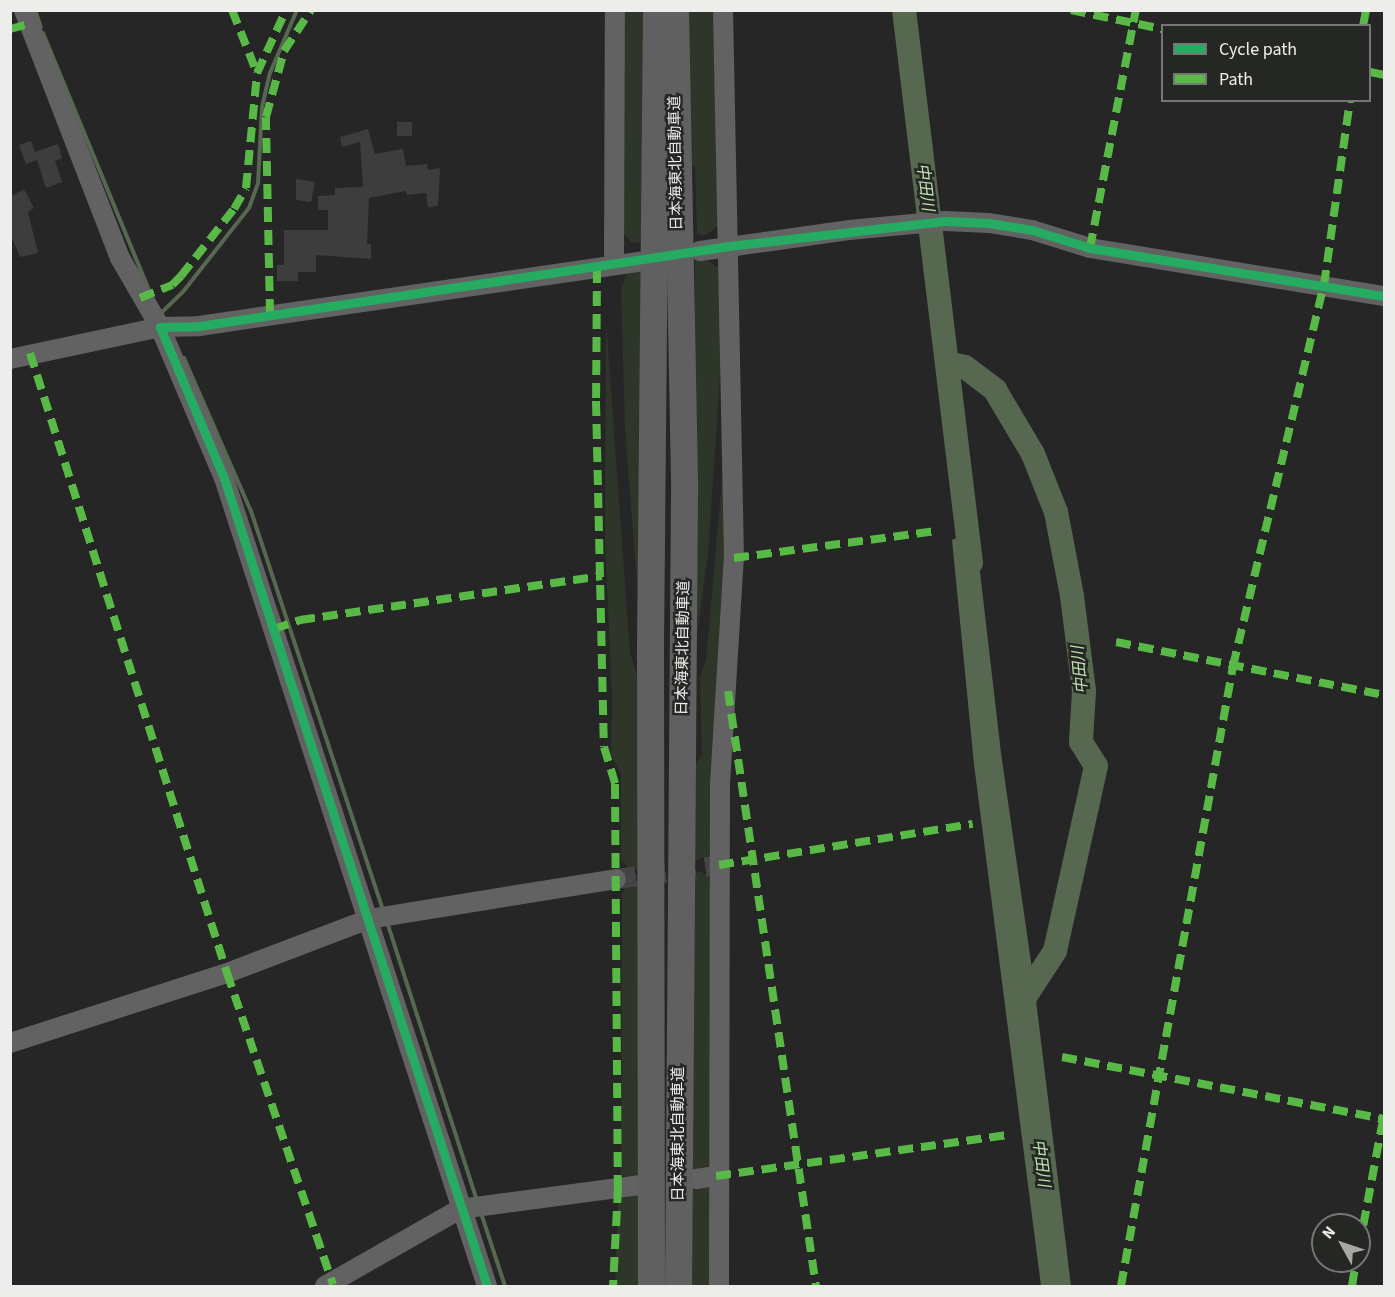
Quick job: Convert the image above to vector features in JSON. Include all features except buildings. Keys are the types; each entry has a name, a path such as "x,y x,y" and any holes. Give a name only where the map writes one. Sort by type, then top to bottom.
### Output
{"highway":[{"name":"日本海東北自動車道","path":"651,1287 650,646 656,10"},
{"name":"日本海東北自動車道","path":"675,10 684,492 678,1287"}],"street":[{"path":"24,10 120,258 160,327 224,478 487,1287"},
{"path":"615,10 615,265"},
{"path":"719,1287 716,1176 720,784 734,558 729,246 725,236 723,10"},
{"path":"700,251 945,221 999,225 1090,248 1384,296"},
{"path":"10,359 160,327 199,326 640,262"},
{"path":"10,1043 227,973 369,919 616,879"},
{"path":"696,1179 716,1176"},
{"path":"331,1286 460,1209 640,1185"}],"shaded area":[{"path":"621,11 648,11 647,241 632,243 622,232"},
{"path":"686,11 721,11 720,224 706,235 697,234 695,167 689,165"},
{"path":"695,260 707,260 720,269 722,345 708,555 695,649"},
{"path":"646,267 638,599 625,429 621,288 628,271"},
{"path":"606,320 630,652 638,679 644,869 631,870 621,860 621,774 611,755 612,697 605,541"},
{"path":"727,425 730,561 715,852 694,862 692,769 702,755 700,677 706,660"},
{"path":"701,871 712,880 711,1165 690,1172 693,873"},
{"path":"644,879 643,1179 631,1180 621,1174 622,894 627,883"},
{"path":"703,1182 712,1189 713,1286 691,1286 691,1183"},
{"path":"641,1189 641,1286 615,1286 618,1199 622,1193"}],"water":[{"path":"975,529 1001,753 1033,976 1071,1286 1041,1286 974,764 952,540"}],"waterway":[{"path":"35,10 41,27"},
{"path":"160,314 182,293 249,208 258,183 262,107 270,73 297,10"},
{"name":"中田川","path":"904,10 971,563"},
{"path":"43,33 149,290"},
{"path":"184,358 251,511 383,909"},
{"name":"中田川","path":"947,363 965,367 995,390 1033,454 1056,512 1072,596 1084,691 1081,742 1096,766 1055,951 1021,1003"},
{"path":"387,922 477,1200"},
{"path":"481,1213 505,1286"}],"tunnel":[{"path":"616,879 719,865"}],"marked path":[{"path":"232,10 257,73"},
{"path":"140,298 172,285 181,276 234,209 246,188 257,73 286,10"},
{"path":"270,314 266,117 284,51 311,10"},
{"path":"1071,10 1161,29"},
{"path":"1090,248 1136,10"},
{"path":"1363,24 1366,10"},
{"path":"10,29 29,24"},
{"path":"1371,72 1384,75"},
{"path":"1121,1286 1233,666 1324,285 1350,102"},
{"path":"597,268 596,401 604,747 615,784 618,1188 613,1286"},
{"path":"30,353 227,973 333,1284"},
{"path":"734,558 936,531"},
{"path":"274,629 300,620 602,576"},
{"path":"1116,642 1384,695"},
{"path":"728,691 816,1286"},
{"path":"719,865 973,824"},
{"path":"1062,1057 1384,1119"},
{"path":"1366,1213 1384,1114"},
{"path":"716,1176 1007,1135"},
{"path":"1352,1286 1354,1273"}],"cycle path":[{"path":"487,1286 224,478 160,327 199,326 729,246 945,221 989,223 1032,230 1090,248 1384,296"}]}
